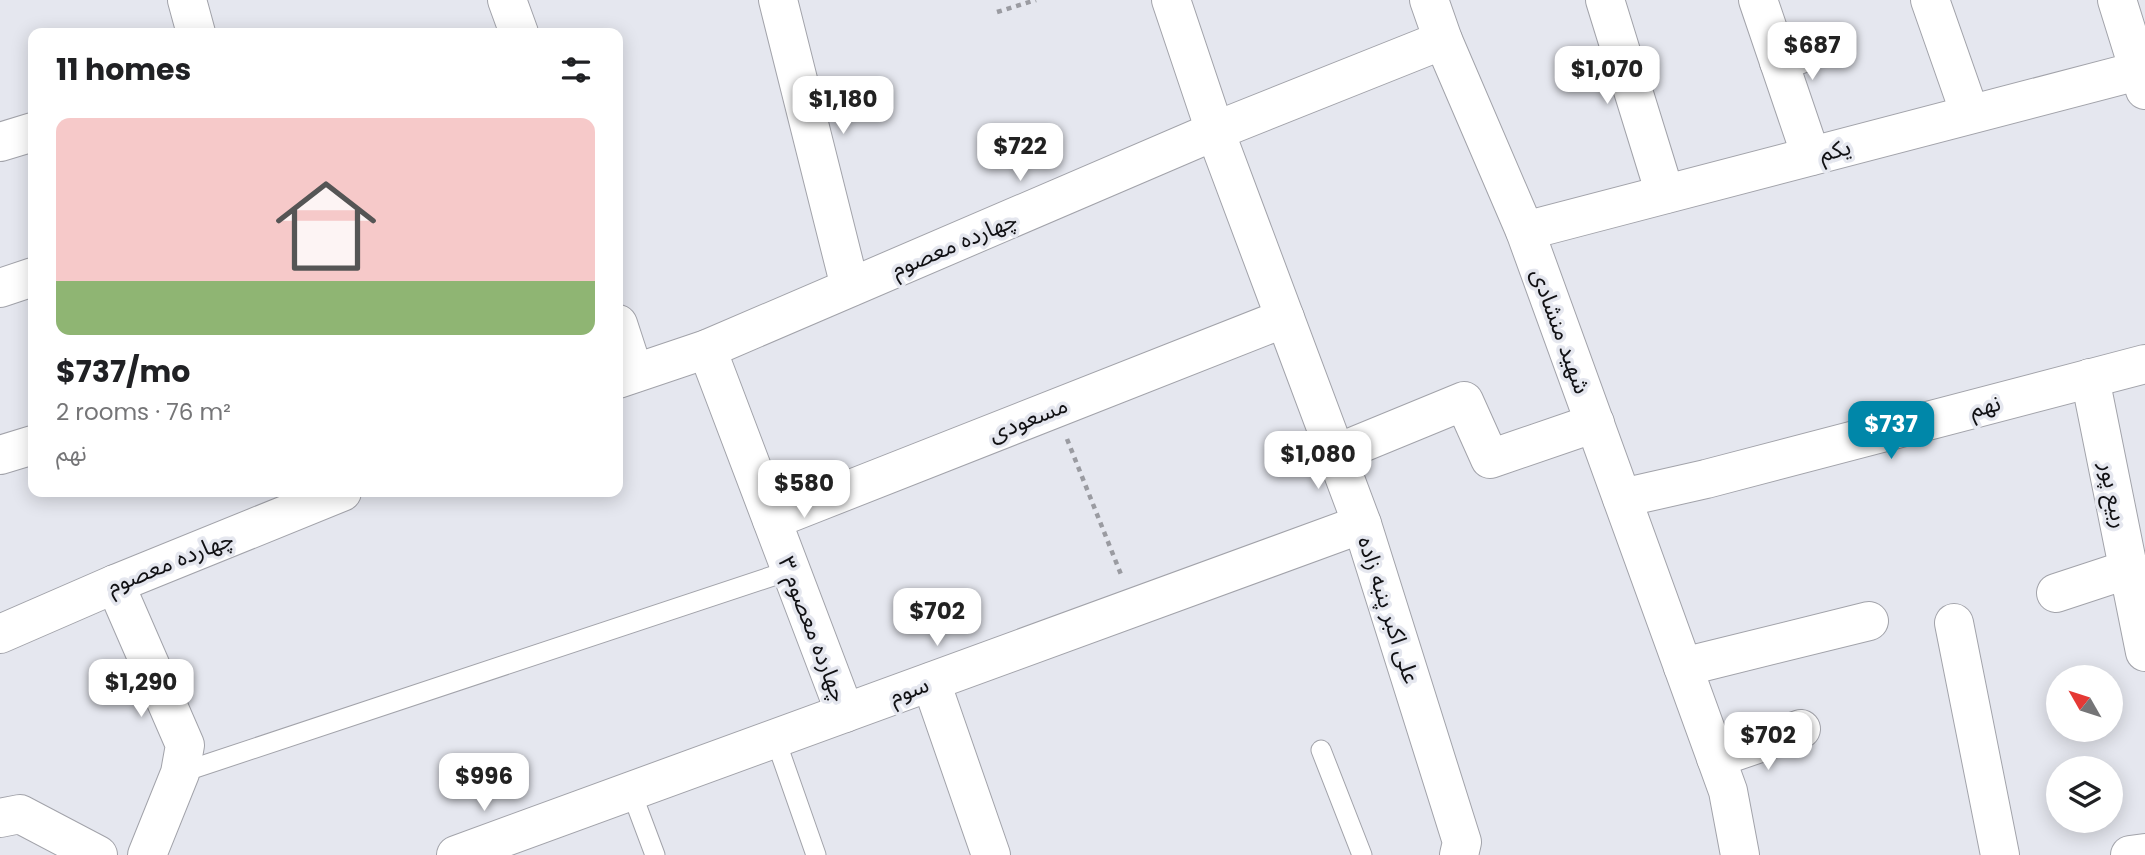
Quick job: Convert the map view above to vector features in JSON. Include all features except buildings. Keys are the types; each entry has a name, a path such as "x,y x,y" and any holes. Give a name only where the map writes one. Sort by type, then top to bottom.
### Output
{"street":[{"path":"187,0 195,28"},
{"path":"507,0 517,28"},
{"path":"779,0 850,287"},
{"name":"علی اکبر پنبه زاده","path":"1171,0 1215,131 1362,524 1462,842 1459,855"},
{"name":"شهید منشادی","path":"1429,0 1443,40 1525,231 1595,423 1728,791 1740,855"},
{"path":"1605,0 1665,194"},
{"path":"1758,0 1811,156"},
{"path":"1930,0 1970,114"},
{"path":"2117,0 2143,76"},
{"name":"چهارده معصوم","path":"626,376 707,349 1215,131 1443,40"},
{"path":"1779,62 1825,45"},
{"name":"یکم","path":"1525,231 1970,114 2143,76"},
{"path":"0,142 28,134"},
{"path":"0,288 28,280"},
{"name":"مسعودی","path":"772,520 1285,318"},
{"name":"چهارده معصوم ۳","path":"707,349 845,713"},
{"path":"623,356 626,376"},
{"name":"نهم","path":"1622,498 1706,479 2145,364"},
{"name":"ربیع پور","path":"2090,378 2145,652"},
{"path":"1335,454 1464,401 1490,459 1595,423"},
{"path":"0,455 28,447"},
{"name":"چهارده معصوم","path":"0,634 330,497"},
{"name":"سوم","path":"456,855 539,841 631,791 1362,524"},
{"path":"2056,593 2129,569"},
{"path":"115,584 185,745 180,773 147,855"},
{"path":"1683,667 1869,621"},
{"path":"1954,623 2000,855"},
{"path":"931,682 991,855"},
{"path":"1716,758 1801,729"},
{"path":"0,818 20,814 98,855"},
{"path":"2130,855 2145,853"}],"lane":[{"path":"180,773 791,570"},
{"path":"775,738 816,855"},
{"path":"1321,750 1362,855"},
{"path":"631,791 655,855"}],"path":[{"path":"997,12 1036,0"},
{"path":"1054,409 1134,607"}]}
